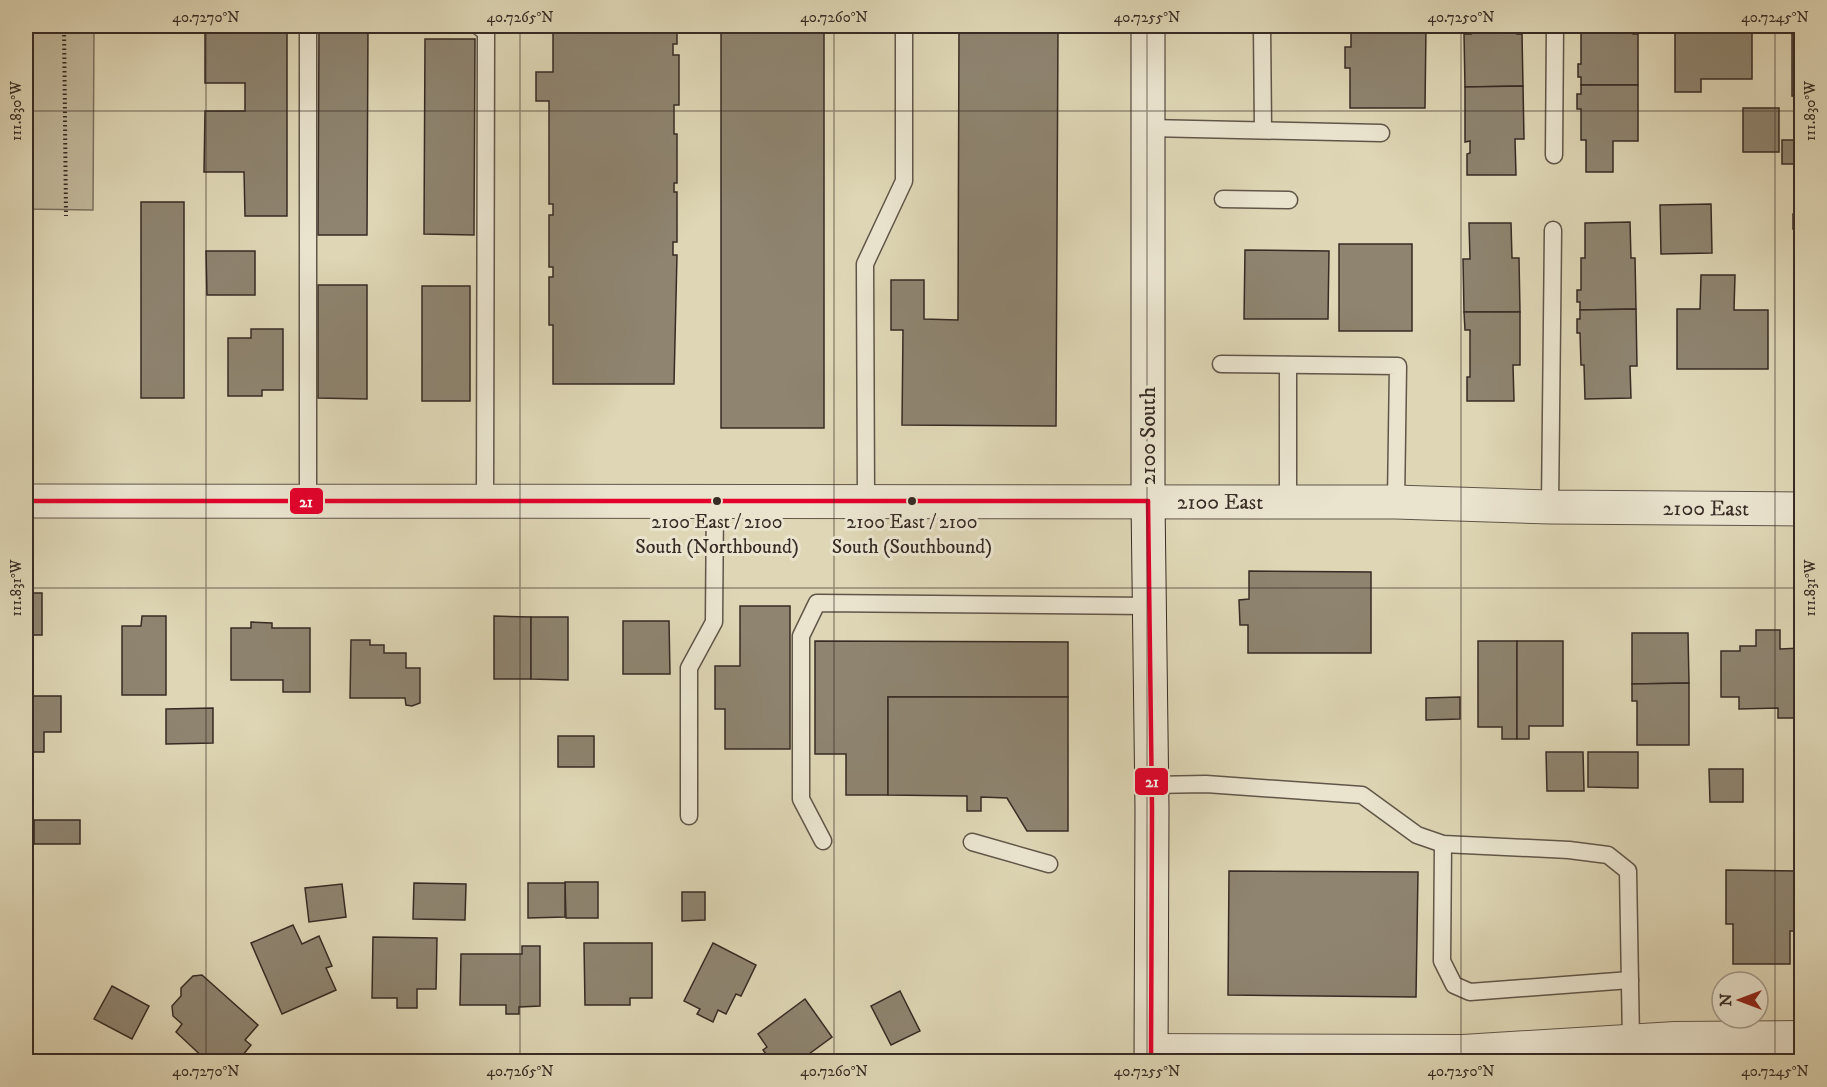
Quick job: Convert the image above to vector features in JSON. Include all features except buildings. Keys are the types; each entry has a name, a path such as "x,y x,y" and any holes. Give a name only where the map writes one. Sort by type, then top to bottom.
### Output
{"street":[{"name":"2100 South","path":"1148,26 1151,1056"},
{"name":"2100 East","path":"26,501 1288,501 1550,507 1802,509"},
{"path":"1151,1056 1464,1052 1708,1037 1802,1037"}],"lane":[{"path":"308,26 308,502"},
{"path":"478,26 486,32 486,500"},
{"path":"866,501 865,264 904,182 903,26"},
{"path":"1262,26 1263,130"},
{"path":"1554,155 1555,26"},
{"path":"1149,128 1381,133"},
{"path":"1223,199 1289,200"},
{"path":"1550,507 1553,230"},
{"path":"1221,364 1398,366 1396,502"},
{"path":"1288,365 1288,501"},
{"path":"689,816 689,668 714,622 715,500"},
{"path":"823,842 801,799 801,636 817,603 1149,606"},
{"path":"1151,785 1206,784 1362,795 1417,835 1443,844 1569,850 1608,855 1628,871 1631,1041"},
{"path":"972,842 1049,864"},
{"path":"1443,844 1442,961 1454,985 1470,992 1630,980"}],"path":[{"path":"64,26 66,216"}],"shaded area":[{"path":"26,26 94,26 93,210 26,209"}],"transit line":[{"name":"21","path":"26,501 1148,501"},
{"name":"21","path":"1148,501 1152,808 1151,1062"}],"place":[{"name":"2100 East / 2100 South (Northbound)","path":"717,501"},
{"name":"2100 East / 2100 South (Southbound)","path":"912,501"}]}
